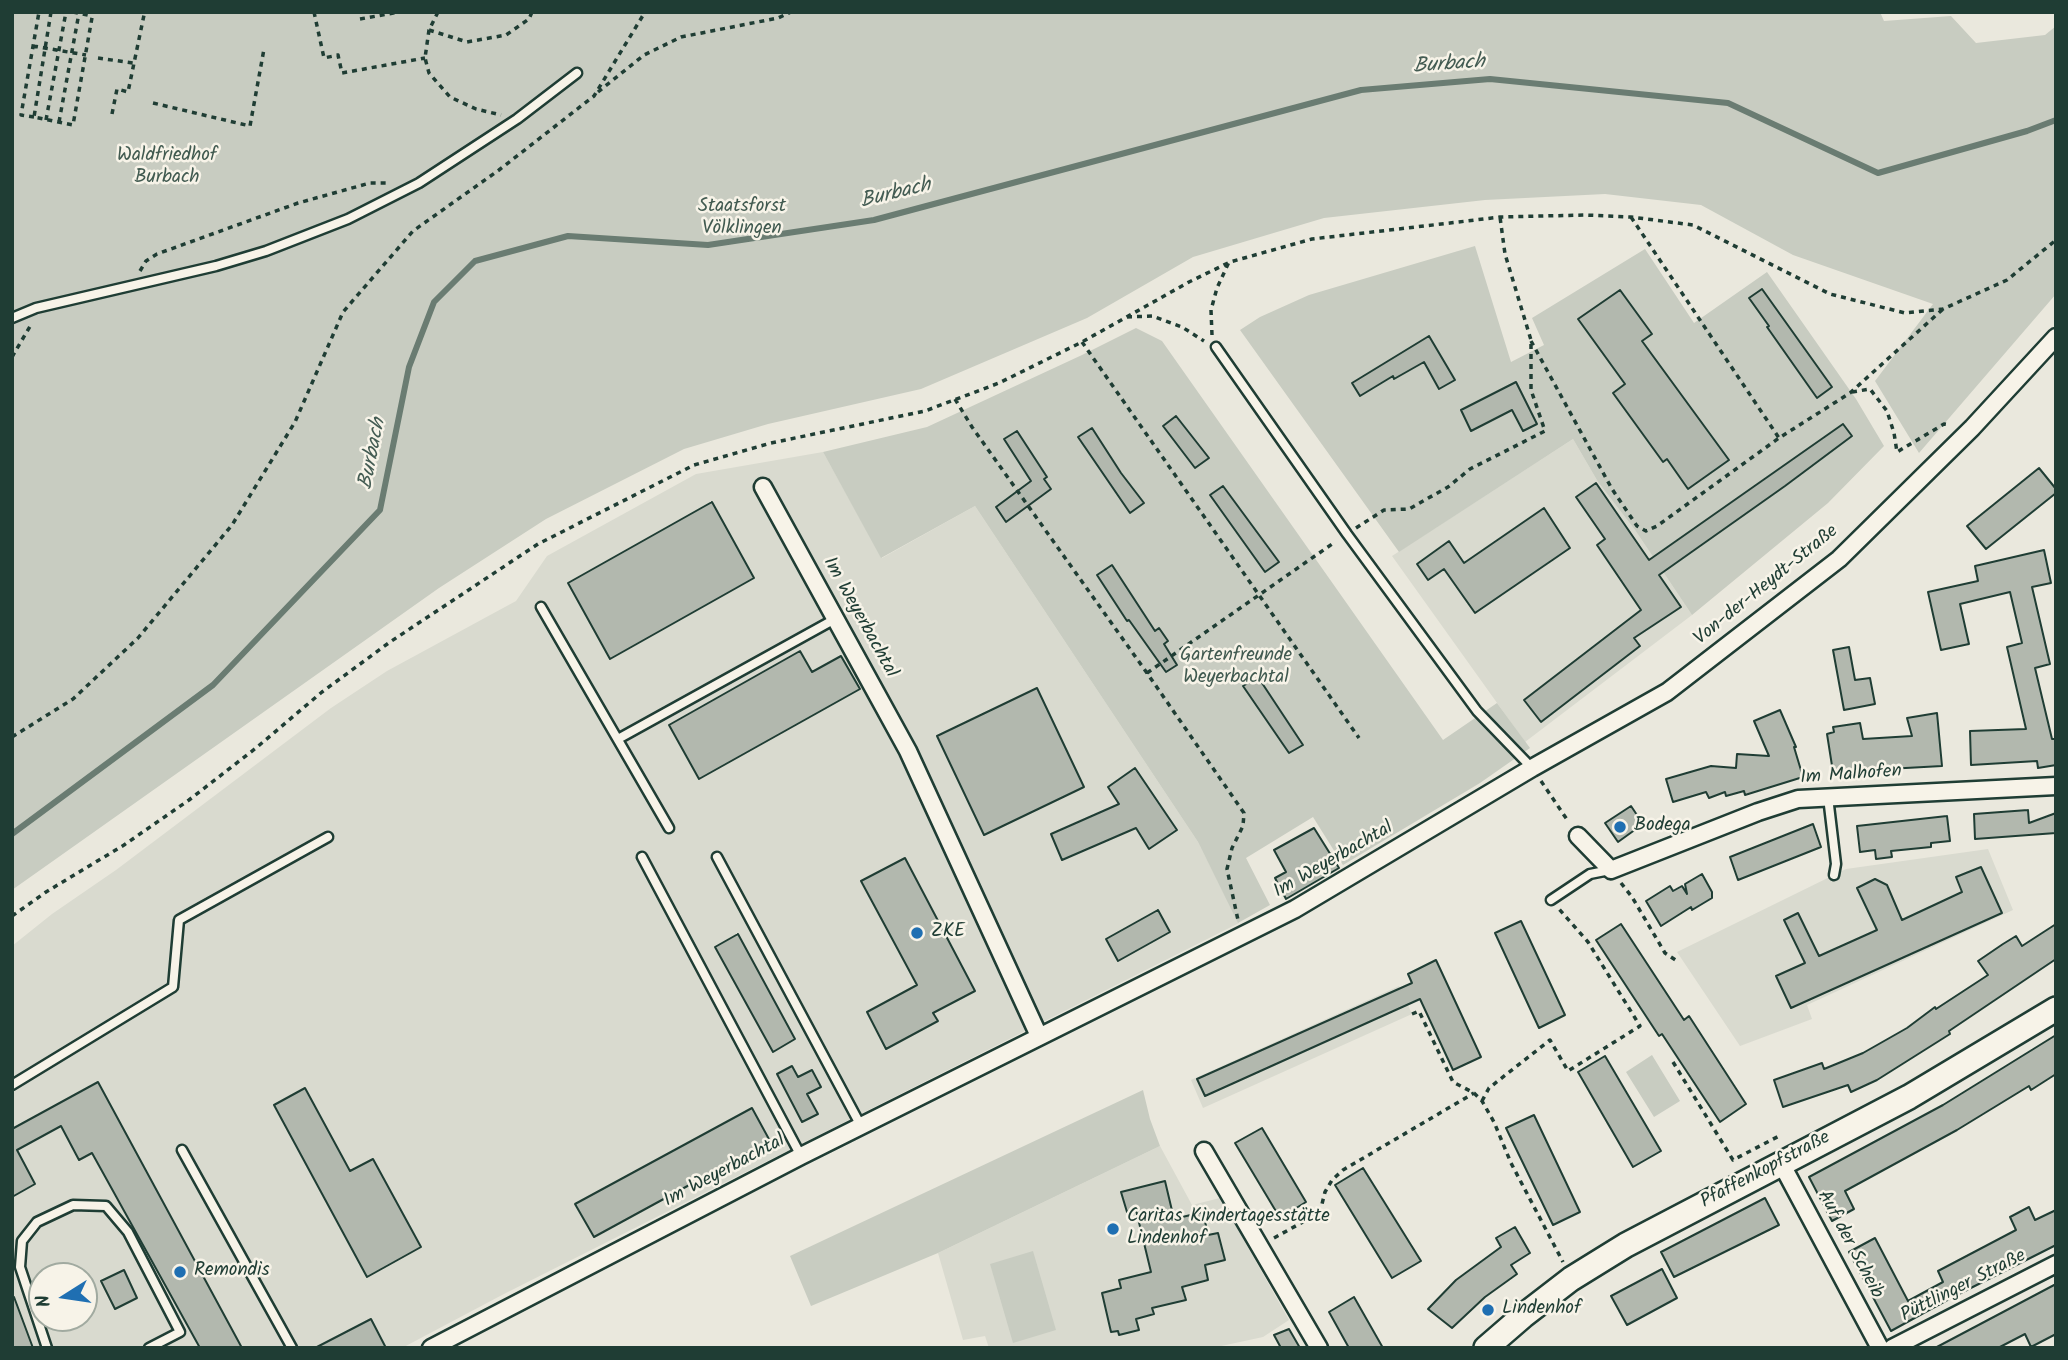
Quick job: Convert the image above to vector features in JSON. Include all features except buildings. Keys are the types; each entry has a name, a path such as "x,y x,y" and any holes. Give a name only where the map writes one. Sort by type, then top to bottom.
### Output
{"street":[{"name":"Von-der-Heydt-Straße","path":"1536,773 1667,691 1828,567 1972,428 2056,337"},
{"name":"Im Weyerbachtal","path":"762,487 908,751 1039,1036"},
{"name":"Im Weyerbachtal","path":"431,1348 861,1126 1295,909 1536,773"},
{"name":"Im Malhofen","path":"1611,870 1798,799 2056,786"},
{"path":"1578,836 1611,870"},
{"name":"Pfaffenkopfstraße","path":"1486,1348 1522,1316 1572,1279 1626,1245 1909,1097 2056,1009"},
{"path":"1204,1151 1319,1348"},
{"name":"Auf der Scheib","path":"1781,1163 1880,1348"},
{"name":"Püttlinger Straße","path":"1892,1348 2056,1264"}],"lane":[{"path":"12,318 36,308 204,269 266,251 348,219 419,183 517,119 577,73"},
{"path":"1216,347 1347,534 1477,711 1536,773"},
{"path":"541,607 669,828"},
{"path":"618,739 835,619"},
{"path":"1828,797 1836,864 1834,875"},
{"path":"12,1085 173,987 179,920 328,837"},
{"path":"642,856 802,1156"},
{"path":"717,857 861,1126"},
{"path":"1551,900 1590,874 1611,870"},
{"path":"183,1150 292,1348"},
{"path":"47,1348 20,1267 22,1241 37,1222 73,1205 106,1206 128,1232 180,1332 149,1348"}],"path":[{"path":"39,12 21,115 73,125 92,14 76,13 59,122"},
{"path":"34,117 51,12"},
{"path":"46,120 66,12"},
{"path":"314,12 324,58 338,55 342,73 425,58"},
{"path":"360,19 399,12"},
{"path":"438,12 429,30 425,58 429,73 450,97 476,109 517,119"},
{"path":"429,30 467,42 506,35 529,19 532,12"},
{"path":"594,96 645,12"},
{"path":"12,737 74,699 138,638 232,525 295,422 343,312 413,232 499,170 644,55 681,37 778,18 791,12"},
{"path":"112,114 117,89 128,92 144,15"},
{"path":"33,46 86,55"},
{"path":"153,103 250,126 264,49"},
{"path":"98,58 133,63"},
{"path":"130,286 146,261 157,254 298,203 370,183 419,183"},
{"path":"1500,217 1505,254 1531,340 1612,489 1637,526 1646,531 1657,526 1779,438 1850,393 1943,309 2007,280 2056,240"},
{"path":"12,916 189,800 322,692 390,642 538,544 694,466 771,443 925,411 999,383 1082,342 1230,262 1312,239 1500,217 1631,217 1693,225 1830,295 1905,313 1943,309"},
{"path":"1631,217 1779,438"},
{"path":"1216,347 1211,330 1211,310 1217,288 1230,262"},
{"path":"12,357 32,325 36,308"},
{"path":"1126,317 1152,316 1182,327 1216,347"},
{"path":"1147,673 1258,594 1384,510 1409,509 1448,487 1470,469 1545,431 1531,390 1531,340"},
{"path":"1082,342 1359,738"},
{"path":"1850,393 1870,389 1887,411 1897,452 1944,424 1972,428"},
{"path":"955,399 1244,813 1243,826 1232,848 1227,869 1236,918 1245,935"},
{"path":"1536,773 1578,836"},
{"path":"1611,870 1632,897 1665,953 1677,961"},
{"path":"1482,1101 1489,1088 1550,1041 1568,1071 1640,1026 1588,942 1551,900"},
{"path":"1412,1014 1419,1011 1452,1082 1474,1093 1482,1101 1572,1279"},
{"path":"1673,1062 1734,1160 1781,1135"},
{"path":"1259,1246 1310,1218 1322,1203 1332,1180 1343,1170 1474,1093"}],"shaded area":[{"path":"1573,439 1598,482 1635,530 1692,615 1525,742 1392,556"},
{"path":"823,452 882,558 975,506 1198,842 1239,923 402,1348 12,1348 12,946 331,708 387,671 516,601 547,556 696,474"},
{"path":"1988,849 2013,910 1807,1005 1812,1019 1740,1046 1677,952 1846,869"},
{"path":"1399,986 1412,1014 1203,1108 1191,1080"},
{"name":"Caritas Kindertagesstätte Lindenhof","path":"1160,1146 1192,1205 1220,1198 1289,1320 1263,1337 1212,1348 989,1348 985,1336 963,1340 938,1253"}],"green space":[{"name":"Staatsforst Völklingen","path":"12,12 1880,12 1884,21 1951,16 1976,43 2045,35 2056,26 2056,294 1919,453 1875,381 1933,304 1793,255 1701,205 1605,194 1485,200 1324,218 1193,257 1087,318 921,389 768,424 684,449 546,519 439,588 12,890"},
{"path":"1475,246 1511,362 1544,345 1532,318 1645,249 1694,323 1767,272 1856,399 1884,446 1828,503 1692,615 1635,530 1598,482 1573,439 1399,552 1240,330 1260,317 1309,295"},
{"name":"Gartenfreunde Weyerbachtal","path":"1136,328 1162,341 1443,740 1497,703 1530,748 1480,783 1343,865 1313,817 1246,858 1270,905 1238,923 1198,842 975,506 881,558 823,452 927,427"},
{"path":"1652,1055 1680,1101 1654,1117 1626,1072"},
{"path":"1143,1090 1160,1146 938,1253 811,1306 790,1256"},
{"path":"1033,1251 1056,1330 1013,1343 990,1264"}],"waterway":[{"name":"Burbach","path":"12,834 213,685 380,510 409,367 434,302 475,261 568,236 708,245 874,220 1361,90 1490,79 1728,103 1878,173 2027,131 2056,120"}],"place":[{"name":"Bodega","path":"1620,827"},
{"name":"ZKE","path":"917,933"},
{"name":"Caritas Kindertagesstätte Lindenhof","path":"1113,1229"},
{"name":"Remondis","path":"180,1272"},
{"name":"Lindenhof","path":"1488,1310"}],"park label":[{"name":"Waldfriedhof Burbach","path":"167,168"}]}
